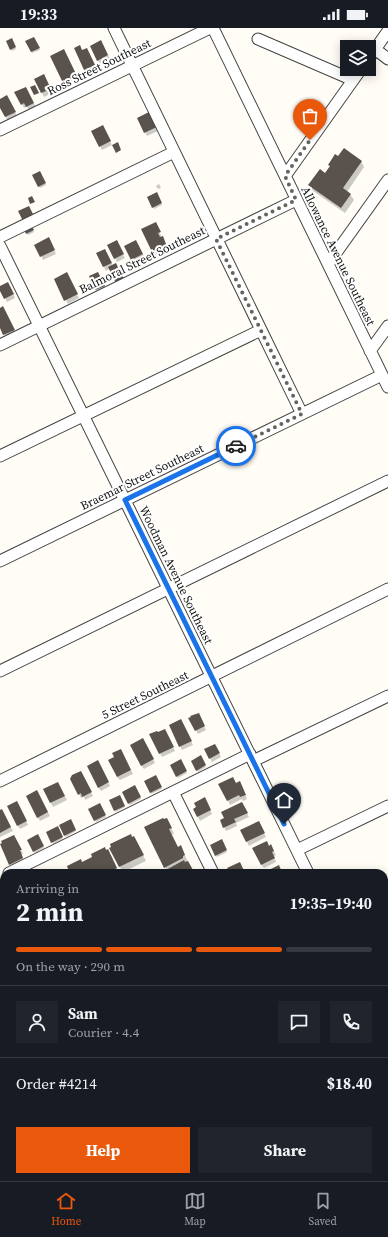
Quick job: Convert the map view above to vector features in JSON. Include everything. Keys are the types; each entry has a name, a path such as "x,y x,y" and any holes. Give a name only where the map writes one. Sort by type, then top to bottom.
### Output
{"street":[{"path":"114,28 302,414"},
{"name":"Ross Street Southeast","path":"0,130 211,28"},
{"name":"Allowance Avenue Southeast","path":"211,28 388,387"},
{"path":"376,48 388,31"},
{"path":"258,39 353,80"},
{"path":"376,54 388,59"},
{"path":"285,176 356,76"},
{"path":"0,237 174,152"},
{"path":"328,264 388,180"},
{"name":"Balmoral Street Southeast","path":"0,345 296,200"},
{"name":"Woodman Avenue Southeast","path":"0,246 306,869"},
{"path":"370,351 388,326"},
{"path":"0,456 261,330"},
{"name":"Braemar Street Southeast","path":"0,561 382,375"},
{"path":"0,671 388,481"},
{"name":"5 Street Southeast","path":"0,781 388,589"},
{"path":"17,869 173,792 388,696"},
{"path":"173,792 211,869"},
{"path":"297,850 388,806"}],"building":[{"path":"34,37 40,48 31,52 25,41"},
{"path":"12,38 16,47 10,50 6,41"},
{"path":"101,40 108,55 97,61 90,46"},
{"path":"80,45 82,50 87,48 95,65 84,70 74,48"},
{"path":"64,49 77,76 63,83 50,56"},
{"path":"44,74 51,89 41,93 34,79"},
{"path":"35,85 39,93 34,95 30,87"},
{"path":"26,87 34,103 26,107 24,103 21,105 14,92"},
{"path":"7,95 16,112 5,117 0,108 0,99"},
{"path":"151,111 159,126 144,133 137,118"},
{"path":"103,125 111,141 99,147 91,131"},
{"path":"118,142 121,150 116,153 112,145"},
{"path":"344,148 362,161 343,188 351,194 341,208 308,185 320,169 325,173 335,154 338,156"},
{"path":"40,171 46,183 38,187 32,175"},
{"path":"157,192 162,203 152,208 147,197"},
{"path":"32,196 35,202 30,204 28,198"},
{"path":"29,206 35,218 24,223 18,211"},
{"path":"156,222 161,232 158,233 160,237 163,236 166,244 162,246 164,249 153,254 141,229"},
{"path":"31,225 34,230 26,234 24,229"},
{"path":"49,237 55,250 40,257 34,245"},
{"path":"117,240 124,254 114,259 107,245"},
{"path":"136,240 143,254 131,260 124,246"},
{"path":"105,249 112,263 103,267 96,253"},
{"path":"116,263 125,281 117,285 108,267"},
{"path":"67,272 78,294 64,301 54,279"},
{"path":"98,272 105,286 95,290 89,276"},
{"path":"8,282 14,294 4,299 0,291 0,286"},
{"path":"3,306 15,330 3,335 0,328 0,308"},
{"path":"199,713 205,726 195,731 188,718"},
{"path":"181,719 192,741 179,747 169,725"},
{"path":"165,729 174,747 159,754 149,734"},
{"path":"143,738 154,759 141,766 130,745"},
{"path":"215,744 220,753 209,759 204,749"},
{"path":"121,749 131,770 117,777 108,760 114,757 112,753"},
{"path":"201,755 206,765 196,771 191,761"},
{"path":"181,759 187,771 176,777 170,765"},
{"path":"98,760 109,782 98,788 87,766"},
{"path":"81,771 92,792 82,797 81,793 78,795 70,779 72,775"},
{"path":"156,775 162,787 150,793 144,781"},
{"path":"233,777 236,783 240,781 246,795 240,797 239,795 227,801 218,784"},
{"path":"58,782 65,796 50,803 43,789"},
{"path":"135,785 141,797 128,804 122,792"},
{"path":"37,790 48,812 37,818 26,796"},
{"path":"120,795 125,806 114,811 109,800"},
{"path":"205,797 211,810 197,817 193,809 196,807 194,803"},
{"path":"17,801 27,821 17,826 7,806"},
{"path":"242,802 248,813 234,819 236,822 223,828 220,820 224,818 221,812"},
{"path":"100,803 106,815 94,821 88,809"},
{"path":"2,809 11,827 0,833 0,810"},
{"path":"163,818 167,818 172,828 169,829 178,847 181,845 185,855 183,858 164,868 144,827"},
{"path":"71,819 76,830 64,836 59,825"},
{"path":"259,821 265,833 246,842 240,830"},
{"path":"58,826 63,837 51,843 46,832"},
{"path":"38,834 44,846 33,852 27,840"},
{"path":"131,834 132,837 134,836 144,855 119,867 109,848 111,847 110,844"},
{"path":"14,835 22,850 20,850 23,858 9,865 0,844 2,843 1,841"},
{"path":"222,839 227,850 215,856 210,845"},
{"path":"267,841 269,846 271,844 274,851 272,852 275,858 261,865 252,848"},
{"path":"105,847 106,850 108,849 117,868 68,869 67,866 81,859 82,862 92,857 91,854"},
{"path":"184,860 185,862 188,861 192,869 168,869"},
{"path":"240,862 243,869 228,869"},
{"path":"279,865 281,869 271,869"}],"way so far":[{"path":"236,446 302,414 216,239 296,200 285,176 310,140"}],"route":[{"path":"236,446 125,500 284,824"}]}
